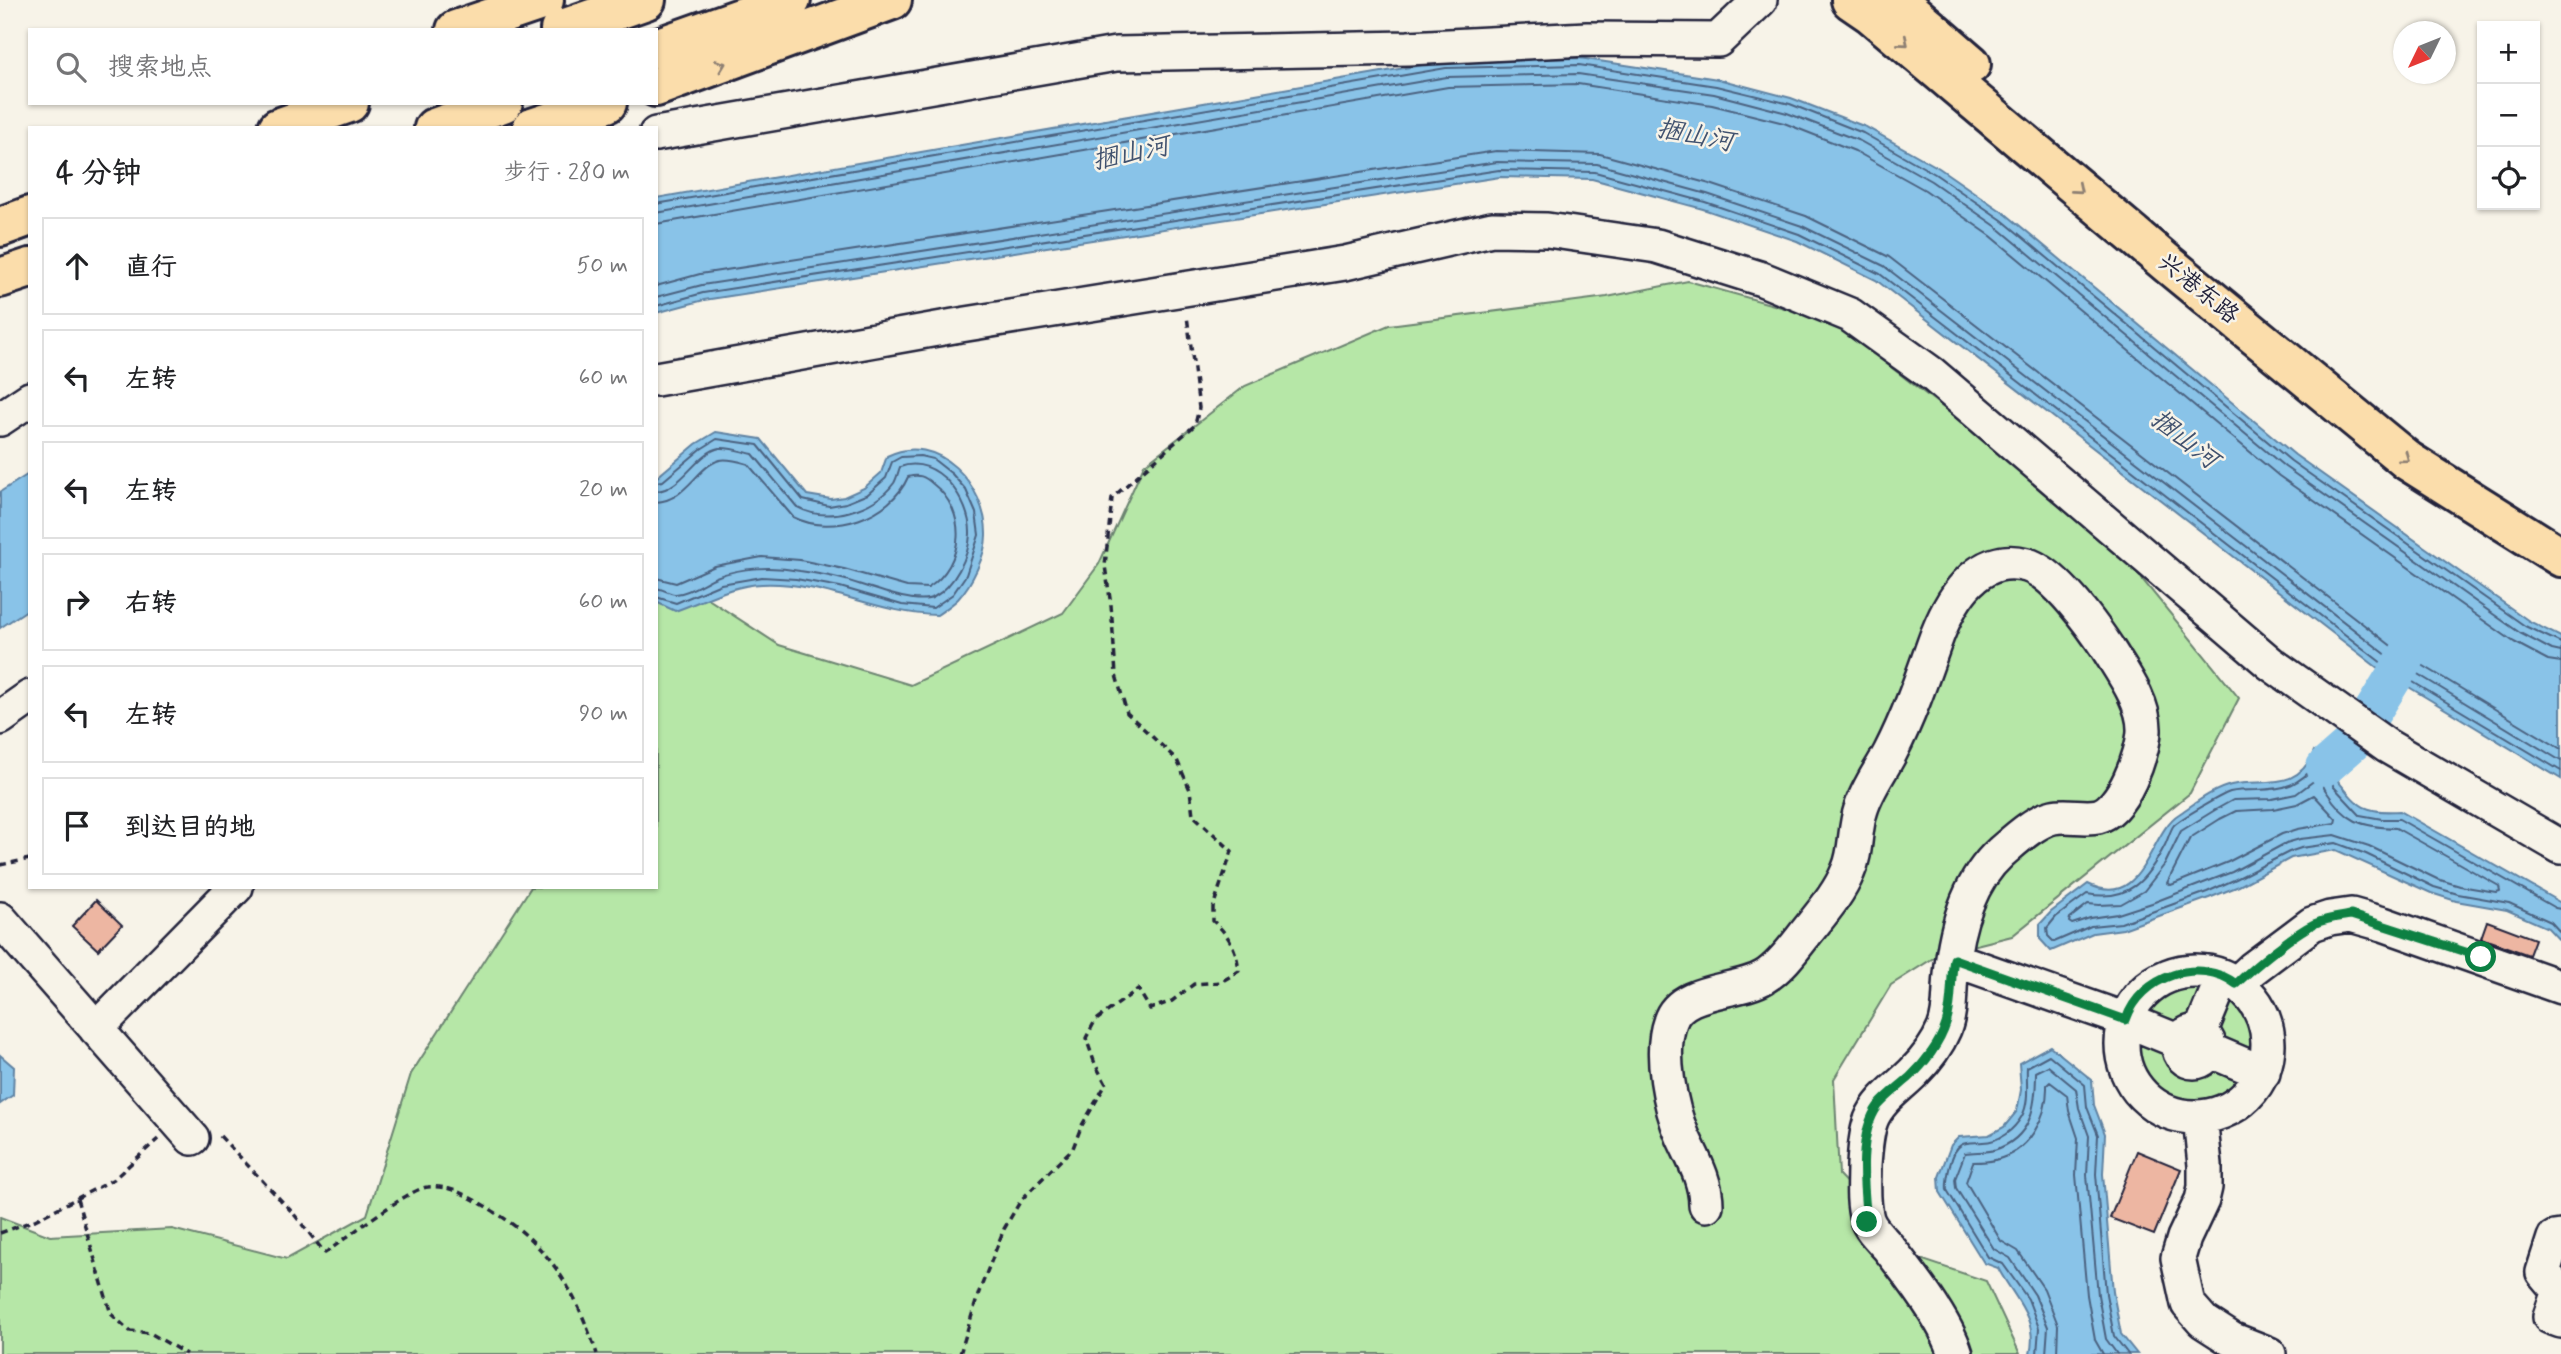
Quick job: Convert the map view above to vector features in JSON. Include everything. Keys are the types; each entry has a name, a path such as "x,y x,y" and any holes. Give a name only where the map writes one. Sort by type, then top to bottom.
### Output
{"main road":[{"path":"462,28 544,0"},
{"path":"566,28 646,0"},
{"path":"658,47 791,0"},
{"path":"658,86 892,0"},
{"name":"兴港东路","path":"1851,0 2408,461 2561,557"},
{"name":"兴港东路","path":"1896,0 2354,389 2425,441 2561,532"},
{"path":"252,126 289,105"},
{"path":"284,126 342,105"},
{"path":"440,126 497,105"},
{"path":"538,126 601,105"},
{"path":"0,227 28,217"},
{"path":"0,278 28,269"}],"street":[{"path":"658,134 1116,54 1408,48 1587,39 1718,40 1760,0"},
{"path":"658,379 954,326 1345,263 1492,229 1547,230 1657,246 1762,279 1850,315 1932,374 2270,663 2387,746 2561,847"},
{"path":"0,419 28,399"},
{"path":"1706,1205 1706,1188 1681,1133 1669,1086 1668,1024 1675,1009 1688,1001 1745,985 1766,976 1801,940 1837,893 1849,869 1860,811 1906,717 1951,603 1984,569 2004,563 2029,565 2046,576 2076,607 2102,640 2121,670 2142,714 2144,731 2135,770 2115,805 2100,816 2052,817 2035,826 1997,856 1981,875 1969,895 1954,959 1946,1024 1937,1044 1911,1076 1878,1106 1871,1121 1866,1140 1864,1190 1867,1222 1889,1248 1933,1311 1951,1339 1956,1354"},
{"path":"0,718 28,698"},
{"path":"96,1029 234,889"},
{"path":"2269,1354 2231,1339 2203,1321 2188,1304 2178,1258 2205,1187 2205,1165 2187,1116 2195,1047 2230,981 2252,969 2312,925 2330,918 2351,915 2383,923 2561,987"},
{"path":"0,919 184,1129"},
{"path":"1954,959 2126,1020 2263,1073"},
{"path":"2185,971 2209,972 2230,981 2251,996 2264,1017 2269,1041 2266,1066 2255,1088 2237,1106 2214,1116 2187,1116 2146,1100 2131,1081 2123,1058 2122,1034 2129,1011 2143,992 2162,978 2185,971"},
{"path":"2560,1301 2543,1272 2554,1238 2561,1237"}],"path":[{"path":"960,1354 979,1292 1004,1229 1021,1200 1073,1148 1081,1127 1107,1084 1095,1064 1086,1038 1095,1021 1138,989 1150,1009 1172,1001 1194,984 1221,982 1239,971 1237,954 1224,930 1213,921 1213,906 1231,851 1193,815 1190,790 1177,760 1128,713 1116,675 1105,566 1112,498 1195,425 1199,408 1184,290"},
{"path":"0,865 28,859"},
{"path":"0,1233 35,1220 114,1179 184,1129 209,1125 293,1213 325,1253 408,1194 427,1186 452,1188 505,1217 546,1253 565,1279 597,1354"},
{"path":"77,1199 111,1314 130,1331 150,1333 186,1354"}],"green space":[{"path":"1688,281 1831,321 1975,432 2116,547 2239,698 2190,793 2012,936 1940,954 1891,985 1834,1079 1839,1175 1917,1258 1986,1281 2020,1354 0,1354 0,1217 50,1236 172,1229 287,1259 367,1215 411,1074 530,889 658,889 658,566 779,645 911,685 1063,613 1099,564 1144,465 1245,386 1389,325 1607,297"},
{"path":"2196,985 2219,990 2238,1003 2251,1022 2256,1045 2251,1068 2238,1087 2219,1100 2196,1105 2173,1100 2154,1087 2141,1068 2136,1045 2141,1022 2154,1003 2173,990"}],"water":[{"name":"捆山河","path":"1579,58 1718,79 1791,98 1866,127 1939,168 2007,215 2295,455 2529,621 2561,637 2561,779 2379,669 1876,280 1797,241 1703,209 1592,179 1500,177 704,300 658,312 658,198 1445,61"},
{"path":"716,432 761,439 807,495 831,499 844,497 864,488 881,473 887,456 906,450 924,450 956,467 978,498 986,535 981,560 963,593 937,615 893,609 785,584 739,587 675,611 658,603 658,476 696,444"},
{"path":"28,474 28,609 0,628 0,492"},
{"path":"2314,751 2341,770 2338,781 2364,807 2378,811 2400,811 2561,903 2561,942 2548,928 2507,910 2456,901 2431,893 2336,850 2291,858 2239,886 2209,898 2123,929 2093,933 2051,951 2040,939 2040,924 2051,912 2088,884 2107,890 2122,887 2133,879 2169,823 2179,814 2224,787 2289,778 2299,773"},
{"path":"2050,1046 2092,1080 2094,1105 2105,1134 2103,1174 2113,1292 2121,1334 2137,1354 2030,1354 2031,1329 2023,1308 1998,1268 1984,1263 1940,1192 1939,1177 1951,1145 1959,1137 1989,1135 2004,1127 2017,1111 2021,1090 2019,1063"},
{"path":"0,1055 14,1067 13,1095 0,1104"}],"building":[{"path":"96,900 122,925 98,950 72,926"},
{"path":"2487,921 2535,939 2529,955 2481,938"},
{"path":"2137,1151 2181,1169 2154,1235 2110,1218"}],"waterway":[{"path":"2371,714 2421,633"},
{"path":"2325,767 2357,739"}],"route":[{"path":"1867,1222 1864,1163 1871,1121 1878,1106 1911,1076 1937,1044 1946,1024 1954,959 2126,1020 2129,1011 2143,992 2162,978 2185,971 2209,972 2236,984 2312,925 2330,918 2351,915 2383,923 2481,957"}]}
